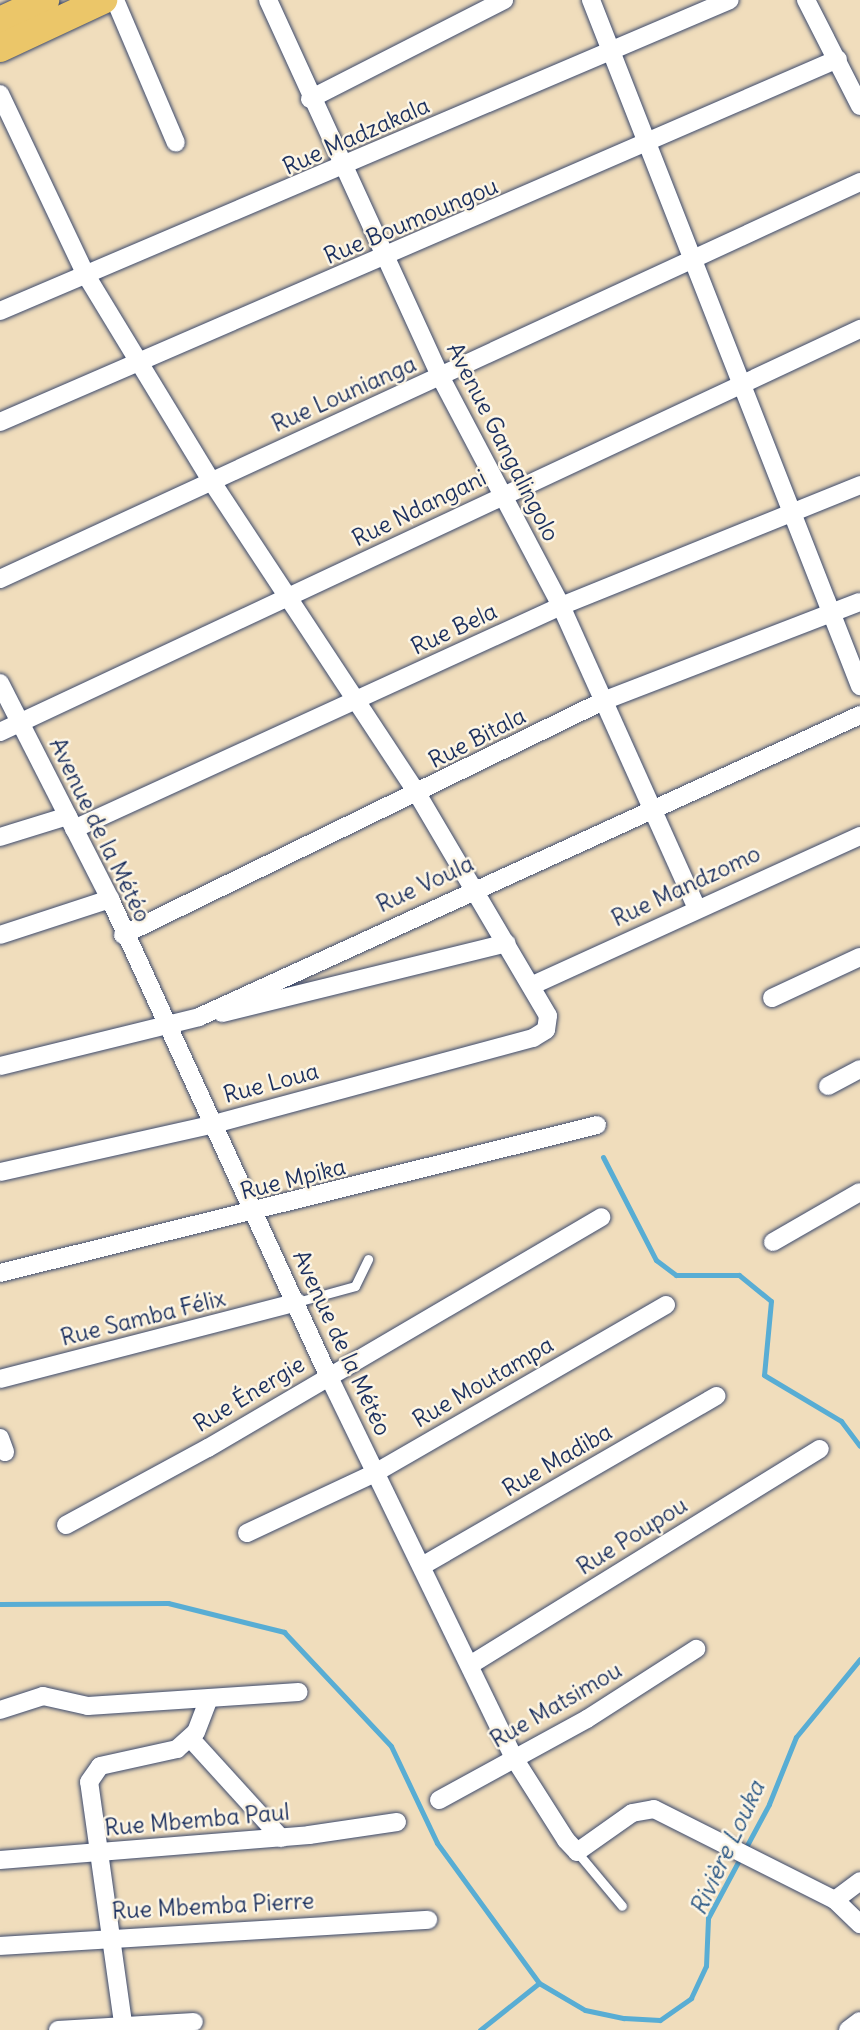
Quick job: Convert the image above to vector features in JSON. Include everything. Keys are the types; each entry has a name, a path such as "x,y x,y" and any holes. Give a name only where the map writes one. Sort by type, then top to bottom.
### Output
{"main road":[{"path":"0,21 45,0"},
{"path":"0,48 103,0"}],"street":[{"path":"115,0 176,143"},
{"name":"Avenue Gangalingolo","path":"268,0 310,99 440,378 561,606 649,809 696,906"},
{"path":"310,99 504,0"},
{"path":"591,0 690,259 834,612 860,686"},
{"name":"Rue Madzakala","path":"0,311 344,167 730,0"},
{"path":"806,0 860,106"},
{"name":"Rue Boumoungou","path":"0,422 647,146 838,60"},
{"path":"0,94 86,275 211,479 291,597 418,795 533,985"},
{"name":"Rue Lounianga","path":"0,579 211,479 440,378 690,259 860,182"},
{"name":"Rue Ndangani","path":"0,732 22,724 503,495 744,386 860,328"},
{"name":"Rue Bela","path":"0,838 71,822 358,702 561,606 860,485"},
{"name":"Rue Bitala","path":"123,935 418,795 603,701 860,602"},
{"name":"Avenue de la Météo","path":"0,683 110,899 123,935 298,1302 328,1375 514,1758 577,1852"},
{"name":"Rue Voula","path":"0,1066 169,1027 199,1017 473,887 860,715"},
{"name":"Rue Mandzomo","path":"533,985 696,906 860,836"},
{"path":"0,935 110,899"},
{"path":"199,1017 507,943"},
{"path":"772,998 860,957"},
{"name":"Rue Loua","path":"0,1172 215,1125 533,1038 548,1024 533,985"},
{"path":"828,1086 860,1069"},
{"name":"Rue Mpika","path":"0,1273 254,1214 597,1125"},
{"path":"773,1242 860,1192"},
{"name":"Rue Énergie","path":"66,1525 601,1217"},
{"name":"Rue Samba Félix","path":"0,1379 298,1302"},
{"name":"Rue Moutampa","path":"247,1533 375,1473 666,1305"},
{"name":"Rue Madiba","path":"422,1566 717,1396"},
{"name":"Rue Poupou","path":"470,1665 820,1449"},
{"name":"Rue Matsimou","path":"439,1800 696,1649"},
{"path":"0,1710 43,1696 88,1706 208,1701 299,1692"},
{"path":"124,2027 113,1935 89,1794 92,1773 191,1739 208,1701"},
{"path":"191,1739 281,1838"},
{"path":"577,1852 632,1813 654,1809 835,1900 860,1924"},
{"name":"Rue Mbemba Paul","path":"0,1860 281,1838 397,1822"},
{"path":"835,1900 860,1881"},
{"name":"Rue Mbemba Pierre","path":"0,1946 113,1935 428,1920"},
{"path":"848,2030 860,2021"},
{"path":"58,2030 194,2022"}],"lane":[{"path":"298,1302 355,1286 368,1259"},
{"path":"577,1852 622,1906"}],"waterway":[{"path":"603,1157 656,1260 676,1275 739,1275 771,1301 764,1375 841,1421 860,1446"},
{"path":"0,1604 168,1603 284,1632 391,1746 437,1843 539,1983"},
{"name":"Rivière Louka","path":"480,2030 539,1983 585,2010 624,2018 660,2020 691,1998 706,1966 708,1918 769,1804 796,1737 860,1659"}]}
